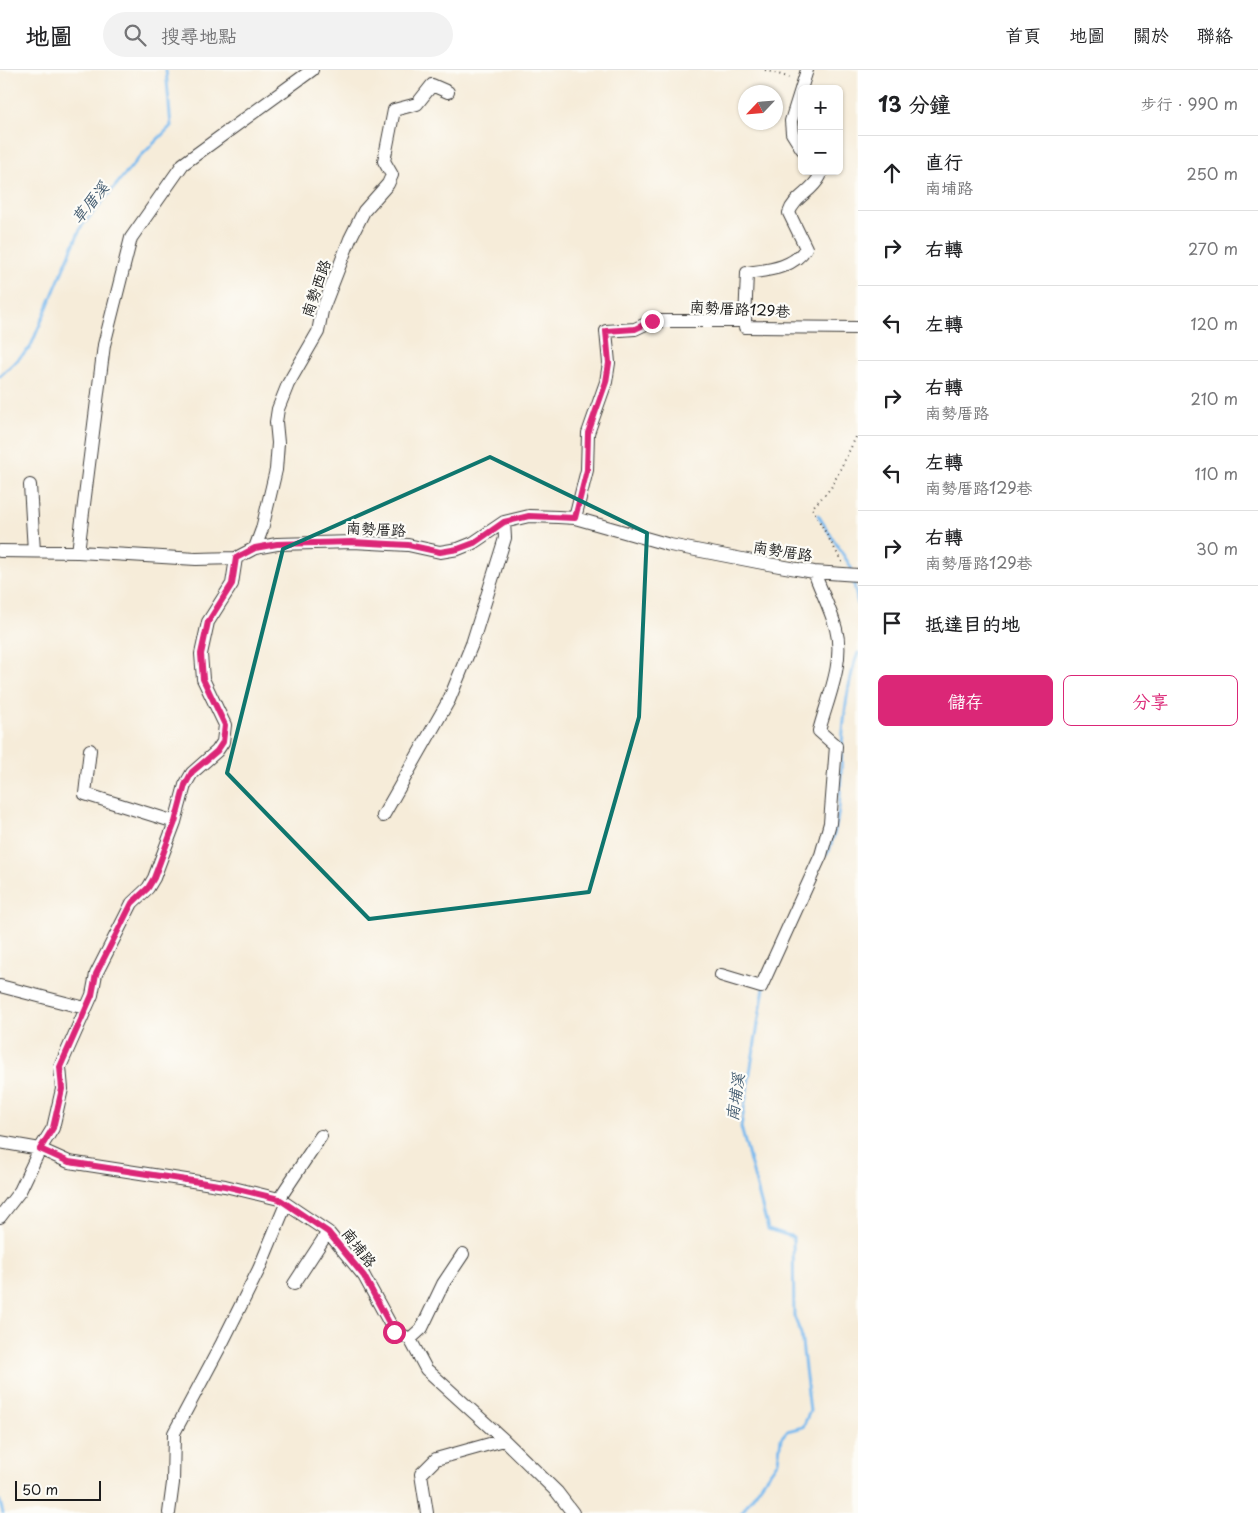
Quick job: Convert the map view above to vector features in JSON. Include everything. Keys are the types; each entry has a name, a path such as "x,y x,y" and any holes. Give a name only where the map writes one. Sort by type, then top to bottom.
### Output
{"street":[{"path":"78,552 104,345 131,238 182,164 312,70"},
{"path":"798,143 792,133 791,121 805,76"},
{"name":"南勢西路","path":"255,548 262,528 276,470 278,443 276,422 278,409 288,384 318,332 322,311 364,211 388,184 392,175 384,161 394,110 417,104 432,85 448,92"},
{"path":"746,321 747,273 776,269 801,258 806,248 789,213 792,205 816,183 819,175"},
{"name":"南勢厝路129巷","path":"575,518 587,470 588,433 606,382 609,363 606,331 635,329 652,321 746,321 745,327 858,328"},
{"path":"30,485 34,551"},
{"name":"南勢厝路","path":"0,551 78,552 196,559 236,558 255,548 277,544 352,542 408,545 440,552 458,549 474,543 504,522 529,516 575,518 670,545 814,572 853,574"},
{"path":"383,816 449,700 472,644 505,538 504,522"},
{"path":"0,1217 20,1191 40,1149 53,1128 62,1089 60,1067 92,995 96,974 132,903 148,888 154,878 175,822 185,785 192,772 217,751 223,742 225,725 203,679 201,654 208,622 232,584 236,558"},
{"path":"721,975 761,987 821,855 830,822 836,746 819,731 837,662 838,648 836,630 814,572"},
{"path":"90,750 85,794 175,822"},
{"path":"0,986 85,1008"},
{"path":"169,1513 173,1483 174,1433 258,1269 282,1201 321,1136"},
{"name":"南埔路","path":"0,1142 40,1149 69,1162 225,1186 282,1201 328,1232 364,1276 394,1332 410,1339 426,1369 504,1440 557,1492 573,1513"},
{"path":"294,1284 328,1232"},
{"path":"410,1339 422,1328 442,1284 463,1254"},
{"path":"427,1513 421,1474 436,1459 504,1440"}],"path":[{"path":"765,70 805,76"},
{"path":"853,574 812,508 831,488 858,435"}],"highlighted area":[{"path":"490,457 647,533 639,717 589,892 369,919 227,773 283,549"}],"waterway":[{"name":"草厝溪","path":"0,376 30,348 81,227 138,159 171,126 166,70"},
{"name":"南埔溪","path":"818,515 851,567 852,573"},
{"name":"南埔溪","path":"853,579 858,605"},
{"name":"南埔溪","path":"827,854 837,824 845,712 850,682 858,653"},
{"name":"南埔溪","path":"741,1513 778,1461 781,1438 787,1431 803,1427 810,1411 801,1334 794,1316 793,1237 768,1229 741,1127 764,988"},
{"name":"草厝溪","path":"0,1501 3,1513"}],"route":[{"path":"394,1332 364,1276 347,1258 328,1232 279,1199 225,1186 69,1162 40,1149 53,1128 62,1089 60,1067 92,995 96,974 132,903 148,888 154,878 175,822 185,785 192,772 217,751 223,742 225,725 203,679 201,654 208,622 232,584 236,558 255,548 277,544 352,542 408,545 440,552 458,549 474,543 504,522 529,516 575,518 587,470 588,433 606,382 609,363 606,331 635,329 652,321"}]}
